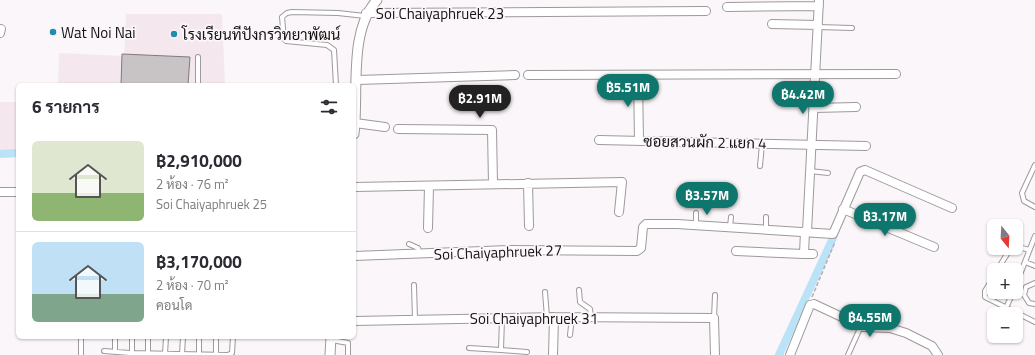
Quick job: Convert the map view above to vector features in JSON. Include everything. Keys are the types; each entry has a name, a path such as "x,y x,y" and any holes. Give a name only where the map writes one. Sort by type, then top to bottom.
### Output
{"street":[{"path":"356,94 359,33 366,14 377,0"},
{"path":"727,7 819,3 812,145 804,254"},
{"name":"Soi Chaiyaphruek 23","path":"366,14 706,11"},
{"path":"772,24 818,26"},
{"path":"528,75 638,76 896,74"},
{"path":"357,80 515,75"},
{"path":"638,76 639,141"},
{"path":"814,108 856,107"},
{"path":"356,123 385,127"},
{"path":"398,129 492,130 493,184"},
{"name":"ซอยสวนผัก 2 แยก 4","path":"599,140 866,146"},
{"path":"696,225 806,231 833,234 860,172 865,170 952,208"},
{"path":"356,187 622,182 619,212"},
{"path":"528,183 529,226"},
{"path":"428,228 429,186"},
{"path":"2,192 16,192"},
{"path":"843,209 934,247"},
{"name":"Soi Chaiyaphruek 27","path":"356,256 509,250 637,250 641,248 643,227 646,224 696,225"},
{"path":"736,251 813,254"},
{"path":"790,355 810,305 818,306 861,326 898,330 932,346 938,355"},
{"path":"550,317 553,355"},
{"name":"Soi Chaiyaphruek 31","path":"356,321 550,317 714,318"},
{"path":"714,318 715,355"},
{"path":"330,355 331,339"}],"lane":[{"path":"336,83 334,50 327,45 286,41 284,39 282,17 287,13 292,12 366,14"},
{"path":"818,26 852,28"},
{"path":"198,57 198,83"},
{"path":"760,166 762,144"},
{"path":"1035,165 1022,193 1024,201 1035,207"},
{"path":"810,171 828,173"},
{"path":"696,213 696,225"},
{"path":"730,227 731,216"},
{"path":"766,217 766,229"},
{"path":"1023,267 1035,236"},
{"path":"409,244 418,248 420,254"},
{"path":"1023,248 1029,250"},
{"path":"1025,262 1035,266"},
{"path":"1035,283 1026,287 1024,291 1026,299 1035,304"},
{"path":"414,285 415,319"},
{"path":"987,288 985,291 985,297 987,298"},
{"path":"579,290 580,301 590,309 591,317"},
{"path":"545,292 550,317"},
{"path":"714,318 715,295"},
{"path":"989,299 1004,307"},
{"path":"1023,316 1035,322"},
{"path":"570,335 572,317"},
{"path":"501,350 502,318"},
{"path":"848,355 861,326"},
{"path":"81,339 81,355"},
{"path":"115,339 115,352"},
{"path":"130,354 132,339"},
{"path":"148,339 148,353"},
{"path":"165,354 166,339"},
{"path":"182,354 183,339"},
{"path":"199,339 199,354"},
{"path":"216,339 216,355"},
{"path":"104,351 130,354 228,355 232,353 234,339"},
{"path":"331,339 348,343 348,355"},
{"path":"469,348 527,352"}],"path":[{"path":"810,305 837,238 834,230"}],"shaded area":[{"name":"โรงเรียนทีปังกรวิทยาพัฒน์","path":"126,14 222,14 225,83 58,83 59,53 124,56"},
{"path":"0,102 16,102 16,157 0,158"}],"building":[{"path":"122,54 190,57 188,83 121,83"}],"waterway":[{"path":"0,154 16,153"},
{"path":"779,355 833,238"}],"place":[{"name":"Wat Noi Nai","path":"53,32"},
{"name":"โรงเรียนทีปังกรวิทยาพัฒน์","path":"174,34"}]}
